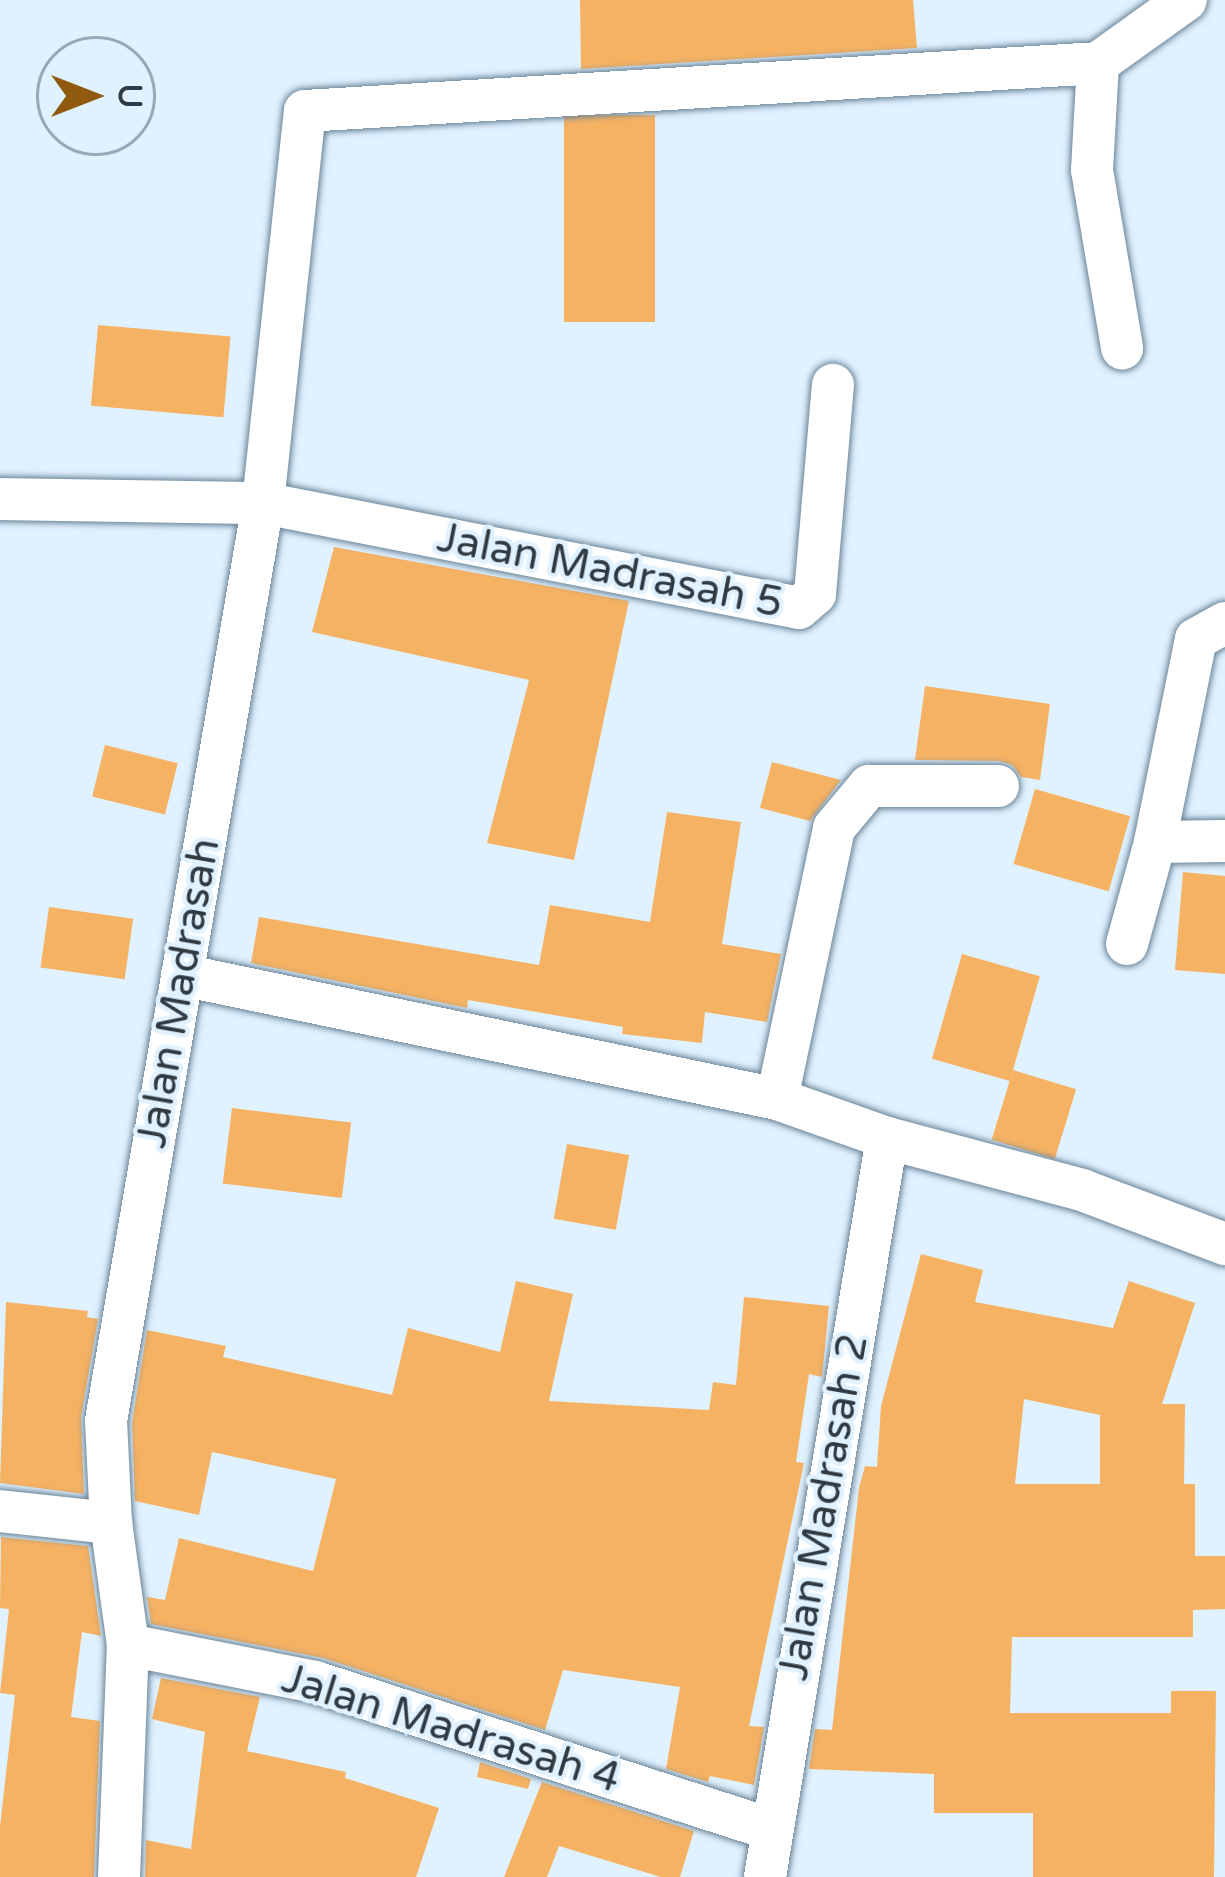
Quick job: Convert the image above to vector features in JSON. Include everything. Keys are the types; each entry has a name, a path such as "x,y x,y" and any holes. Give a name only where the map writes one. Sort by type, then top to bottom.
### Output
{"street":[{"path":"1122,348 1093,170 1097,63 1186,0"},
{"name":"Jalan Madrasah","path":"118,1877 128,1645 111,1522 106,1421 263,503 295,247 304,111 1097,63"},
{"name":"Jalan Madrasah 5","path":"263,503 799,608 815,594 833,385"},
{"path":"0,499 263,503"},
{"path":"1127,944 1156,842 1196,639 1225,623"},
{"path":"778,1099 834,828 869,786 998,786"},
{"path":"1156,842 1225,841"},
{"path":"182,975 778,1099 887,1138 1082,1190 1225,1244"},
{"name":"Jalan Madrasah 2","path":"764,1877 887,1138"},
{"path":"0,1511 111,1522"},
{"name":"Jalan Madrasah 4","path":"128,1645 316,1682 770,1829"}],"building":[{"path":"580,0 913,0 917,48 581,69"},
{"path":"564,115 655,115 655,322 564,322"},
{"path":"98,325 230,337 223,417 91,406"},
{"path":"334,547 629,601 574,860 487,843 529,680 312,632"},
{"path":"925,686 1050,704 1040,780 1021,777 1012,765 999,761 915,760"},
{"path":"105,745 178,763 165,815 92,796"},
{"path":"772,762 841,780 810,821 760,808"},
{"path":"1035,789 1130,816 1109,891 1014,864"},
{"path":"667,812 741,822 722,944 781,954 767,1022 705,1012 702,1043 622,1034 623,1027 468,1000 467,1008 251,963 259,917 539,965 550,905 650,922"},
{"path":"1183,872 1225,876 1225,974 1175,970"},
{"path":"49,907 133,919 125,979 41,967"},
{"path":"962,954 1040,976 1010,1081 932,1059"},
{"path":"1013,1070 1076,1089 1055,1159 992,1140"},
{"path":"232,1108 351,1123 342,1198 223,1183"},
{"path":"567,1144 629,1155 616,1230 554,1219"},
{"path":"921,1254 983,1270 975,1302 1113,1328 1129,1281 1195,1303 1162,1404 1185,1404 1184,1484 1195,1484 1195,1556 1225,1556 1225,1609 1193,1610 1193,1637 1012,1637 1010,1713 1171,1713 1171,1691 1216,1691 1214,1877 1033,1877 1033,1813 934,1813 934,1774 809,1769 815,1729 832,1730 859,1488 865,1466 877,1467 881,1406","holes":["1024,1399 1100,1415 1100,1484 1015,1484"]},
{"path":"516,1281 573,1294 549,1401 709,1410 713,1382 736,1385 744,1297 829,1306 822,1377 809,1374 796,1462 804,1463 749,1726 764,1727 754,1785 710,1776 708,1782 666,1769 680,1687 563,1670 545,1730 323,1658 151,1624 147,1597 165,1600 179,1538 313,1571 336,1479 212,1452 199,1515 135,1501 132,1423 147,1330 226,1346 223,1357 392,1395 408,1328 500,1352"},
{"path":"6,1302 88,1311 87,1317 98,1319 81,1417 84,1494 0,1483"},
{"path":"1,1537 88,1546 101,1636 82,1632 71,1717 100,1721 94,1877 0,1877 0,1826 15,1695 0,1693 9,1609 0,1608"},
{"path":"161,1678 260,1697 247,1751 346,1772 345,1778 439,1808 416,1877 145,1877 146,1840 191,1849 205,1732 152,1719"},
{"path":"480,1762 531,1779 528,1789 477,1777"},
{"path":"542,1782 694,1831 680,1877 661,1877 559,1846 547,1877 504,1877"}]}
